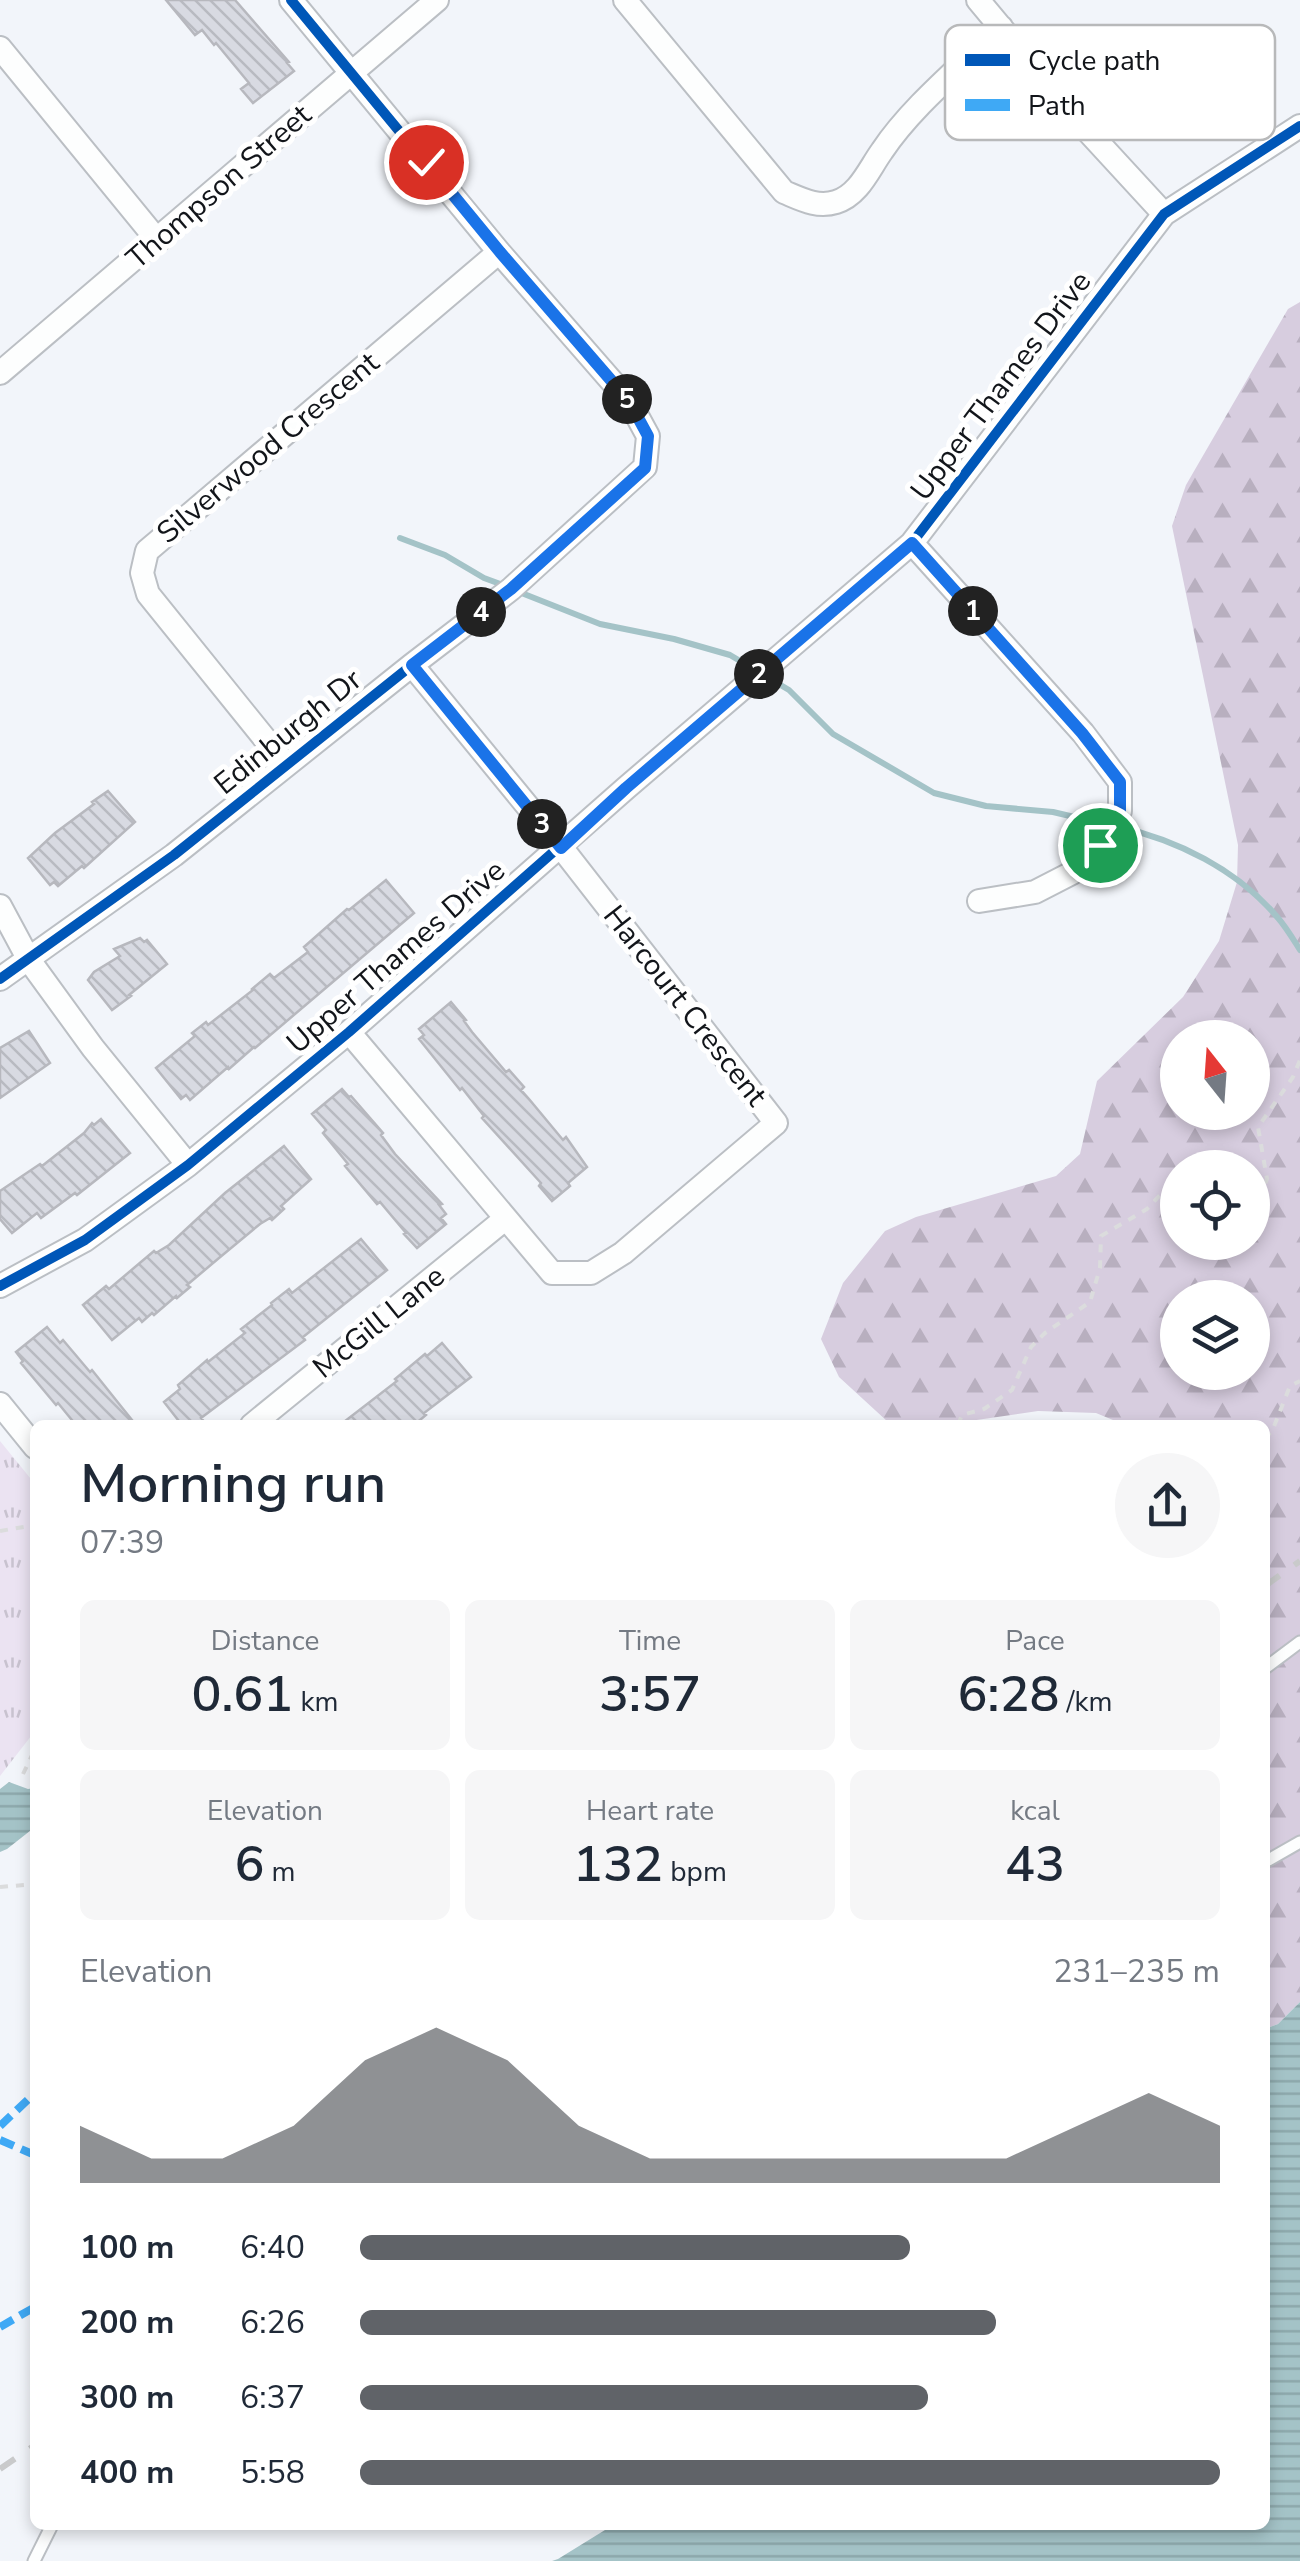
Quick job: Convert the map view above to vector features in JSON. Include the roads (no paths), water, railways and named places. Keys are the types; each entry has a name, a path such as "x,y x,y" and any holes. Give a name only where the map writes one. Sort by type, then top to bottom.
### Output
{"street":[{"name":"Edinburgh Dr","path":"0,979 174,855 511,589 645,468 648,436 629,401 292,0"},
{"name":"Thompson Street","path":"0,374 437,0"},
{"path":"625,0 784,192 811,204 837,202 858,188 884,147 945,84"},
{"path":"978,0 999,25"},
{"path":"0,48 158,240"},
{"name":"Upper Thames Drive","path":"0,1286 85,1240 188,1165 349,1032 912,543 1164,214 1300,126"},
{"path":"1096,140 1164,214"},
{"name":"Silverwood Crescent","path":"286,765 148,594 142,573 148,551 500,252"},
{"path":"912,543 1082,733 1120,782 1120,810 1100,845 1072,873 1035,892 979,901"},
{"path":"412,665 561,848"},
{"name":"Harcourt Crescent","path":"349,1032 552,1272 592,1273 623,1253 776,1122 561,848"},
{"path":"0,906 29,960 93,1048 188,1165"},
{"name":"McGill Lane","path":"258,1420 506,1219"},
{"path":"0,1404 30,1440"}],"lane":[{"path":"1270,1664 1300,1642"},
{"path":"1270,1859 1300,1842"},
{"path":"34,2561 50,2530"}],"water":[{"path":"9,1782 30,1789 30,1831 0,1852 0,1789"},
{"path":"1300,2002 1300,2561 552,2561 605,2530 1270,2530 1270,2027"}],"waterway":[{"path":"400,538 445,555 503,585"},
{"path":"519,592 600,624 730,655 789,690 833,734 934,793 986,806 1053,812 1104,824"},
{"path":"1116,826 1183,848 1225,871 1262,901 1300,950"}],"railway":[{"path":"1270,1582 1300,1561"},
{"path":"0,2469 30,2448"}]}
